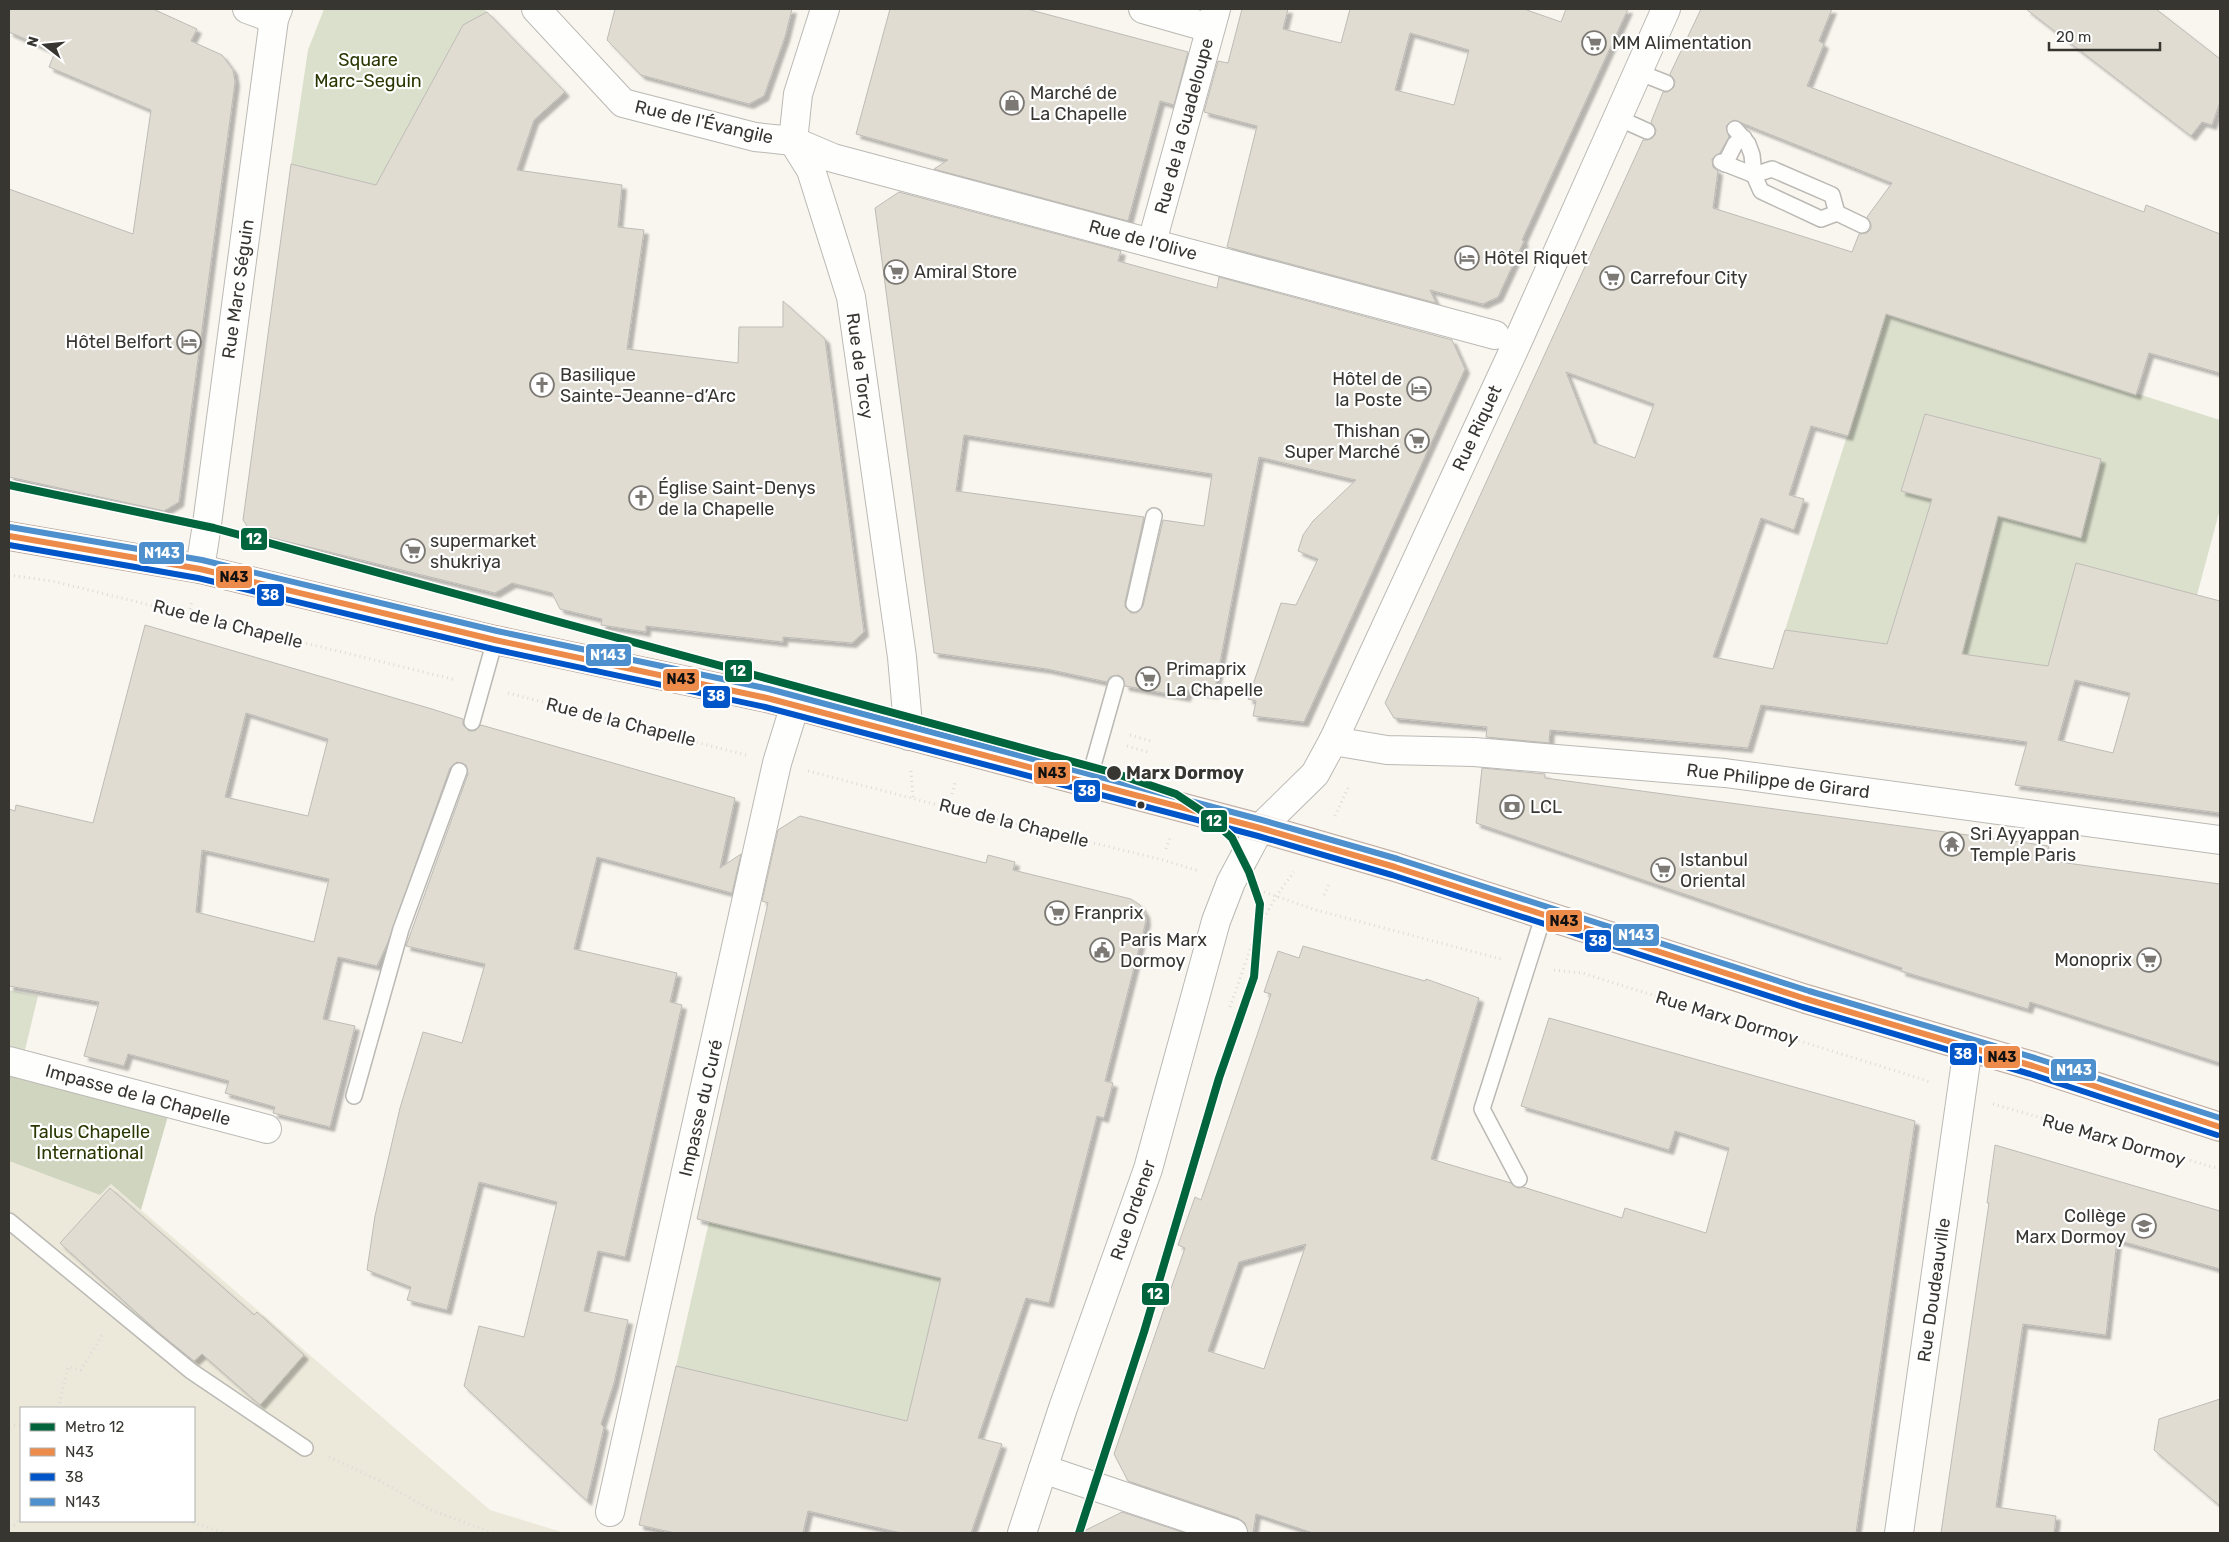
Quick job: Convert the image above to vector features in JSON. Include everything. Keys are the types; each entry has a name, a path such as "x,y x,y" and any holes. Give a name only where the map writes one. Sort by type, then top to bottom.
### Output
{"main road":[{"path":"9,536 200,569 495,640 795,705 1260,828 1395,866 1806,999 2033,1066 2220,1127"}],"street":[{"path":"248,9 276,14"},
{"name":"Rue de l'Évangile","path":"536,9 624,103 755,137 793,141"},
{"path":"793,141 798,94 825,9"},
{"path":"1143,9 1213,18"},
{"name":"Rue Riquet","path":"1260,828 1314,774 1333,740 1517,344 1666,9"},
{"name":"Rue Marc Séguin","path":"200,569 276,14"},
{"name":"Rue de la Guadeloupe","path":"1152,242 1213,18"},
{"name":"Rue de l'Olive","path":"793,141 833,158 1495,335"},
{"name":"Rue de Torcy","path":"793,141 811,170 851,297 902,657 909,736"},
{"name":"Impasse du Curé","path":"610,1512 777,763 795,705"},
{"name":"Rue Philippe de Girard","path":"1333,740 1387,750 1474,752 1725,773 2220,840"},
{"name":"Rue Ordener","path":"1022,1533 1042,1469 1148,1169 1216,920 1231,882 1260,828"},
{"name":"Rue Doudeauville","path":"1899,1533 1968,1047"},
{"name":"Impasse de la Chapelle","path":"9,1061 267,1130"},
{"path":"1042,1469 1233,1533"}],"lane":[{"path":"1638,72 1666,84"},
{"path":"1618,118 1647,131"},
{"path":"1837,213 1832,195 1772,168 1754,175 1723,163 1739,134 1748,144 1752,155 1754,175 1761,192 1821,219 1837,213 1862,224"},
{"path":"1134,604 1154,516"},
{"path":"472,722 495,640"},
{"path":"1088,783 1116,684"},
{"path":"354,1096 401,929 459,771"},
{"path":"1519,1179 1482,1109 1544,914"},
{"path":"9,1221 191,1371 305,1448"}],"path":[{"name":"Rue de la Chapelle","path":"9,575 52,581 482,686 949,808 1163,860 1231,882"},
{"path":"1125,734 1151,740"},
{"path":"1122,745 1148,752"},
{"path":"952,794 956,779"},
{"path":"1166,849 1170,836"},
{"path":"1267,911 1314,844"},
{"name":"Rue Marx Dormoy","path":"1231,882 1277,895 1316,910 1527,966 1582,973 1906,1073 2015,1112 2220,1170"},
{"path":"1324,895 1330,882"},
{"path":"58,1407 68,1367 80,1370 119,1311"},
{"path":"305,1448 351,1466 431,1510 493,1533"},
{"path":"9,1524 14,1525 20,1519"},
{"path":"191,1522 225,1533"}],"shaded area":[{"path":"9,1161 100,1195 111,1184 490,1510 565,1533 9,1533"}],"green space":[{"name":"Square Marc-Seguin","path":"324,9 484,9 487,12 463,25 376,185 291,164 308,50"},
{"path":"1886,314 2220,420 2220,509 2197,595 2076,563 2048,666 1962,654 1998,516 2081,538 2101,459 1926,414 1901,490 1932,499 1887,644 1785,630"},
{"path":"9,990 38,996 24,1054 9,1050"},
{"name":"Talus Chapelle International","path":"9,1074 168,1116 141,1210 111,1184 100,1195 9,1161"},
{"path":"709,1222 942,1278 907,1421 676,1366"}],"building":[{"path":"9,9 153,9 197,29 191,41 222,55 233,70 235,82 179,502 164,511 9,477 9,189 133,234 151,110 49,67 55,52 9,32"},
{"path":"615,9 792,9 785,37 764,96 749,104 641,75 607,40"},
{"name":"Marché de La Chapelle","path":"890,9 1027,9 1188,52 1174,105 1160,101 1128,221 934,169 948,160 856,134"},
{"path":"1242,9 1288,9 1283,29 1341,43 1350,9 1524,9 1561,22 1566,9 1628,9 1522,240 1524,241 1498,297 1483,304 1430,290 1436,303 1227,247 1257,126 1204,112 1218,61 1228,63","holes":["1410,33 1469,50 1454,105 1395,90"]},
{"path":"1701,9 1832,9 1819,41 1824,44 1807,86 2144,212 2146,205 2220,234 2220,373 2149,353 2136,395 1886,314 1848,436 1811,426 1789,495 1804,499 1794,530 1761,518 1713,657 1773,669 1785,630 1887,644 1932,499 1901,491 1925,414 2101,459 2081,538 1998,516 1962,654 2048,666 2076,563 2220,601 2220,813 2015,785 2027,742 1761,705 1748,748 1550,730 1549,743 1486,737 1487,727 1394,718 1385,703 1643,140 1648,140 1655,135 1656,130 1651,122 1663,92 1668,92 1674,87 1675,81 1670,74","holes":["1734,120 1892,183 1867,217 1871,224 1871,229 1867,233 1859,234 1852,252 1713,208 1718,171 1713,167 1712,159 1720,153 1729,137 1726,126","1566,372 1654,404 1635,458 1594,443","2075,680 2130,693 2113,753 2058,740"]},
{"path":"2026,9 2156,9 2220,59 2220,102 2212,125 2202,122 2191,136"},
{"path":"487,12 565,92 534,120 517,170 622,185 618,227 644,230 627,349 738,363 739,327 783,327 783,301 825,339 864,632 852,643 783,637 783,642 646,626 646,632 601,625 602,619 560,609 552,593 512,583 495,593 252,533 243,520 291,164 376,185 463,25"},
{"path":"899,192 1121,251 1118,261 1183,279 1217,288 1219,277 1452,340 1465,369 1304,722 1253,716 1256,701 1248,699 1281,603 1296,605 1318,559 1298,551 1303,535 1313,521 1356,480 1259,457 1214,694 1188,690 1186,697 1125,686 1123,678 1118,675 1110,677 1107,682 1047,669 934,653 875,208","holes":["964,435 1212,474 1204,526 1163,520 1143,606 1137,613 1131,613 1125,607 1125,602 1144,517 956,491"]},
{"path":"145,625 463,719 463,725 469,731 475,731 481,725 735,798 720,868 741,854 732,893 597,857 574,949 677,973 670,1002 682,1005 625,1257 598,1251 584,1311 628,1320 614,1383 601,1424 604,1427 587,1501 464,1386 479,1326 524,1337 557,1202 479,1182 447,1310 407,1300 411,1287 367,1270 375,1216 400,1108 423,1032 462,1043 485,964 406,946 468,774 466,765 457,762 450,768 388,942 377,966 338,957 323,1019 355,1026 330,1127 273,1113 275,1107 225,1093 229,1081 128,1054 124,1066 84,1056 99,1002 9,986 9,809 15,811 16,805 93,823","holes":["246,713 328,739 308,816 225,797","202,850 329,879 314,942 196,912"]},
{"path":"1482,768 1545,774 1545,778 2049,846 2045,860 2220,884 2220,1063 2030,1002 2028,1009 1901,971 1902,968 1476,823"},
{"path":"800,816 986,863 988,855 1015,862 1013,870 1131,899 1140,905 1145,913 1146,921 1105,1081 1113,1083 1104,1118 1097,1116 1049,1303 1026,1298 978,1438 1002,1444 971,1533 901,1533 808,1511 803,1533 675,1533 639,1525 676,1366 907,1421 941,1278 697,1219 768,903 762,901 778,830"},
{"path":"1303,946 1425,981 1426,979 1479,998 1431,1159 1511,1183 1518,1188 1523,1187 1622,1218 1625,1208 1706,1233 1729,1148 1675,1131 1669,1150 1521,1106 1549,1018 1915,1121 1856,1533 1313,1533 1256,1514 1253,1533 1248,1533 1245,1523 1238,1518 1128,1481 1114,1454 1185,1248 1178,1245 1195,1197 1201,1200 1271,994 1264,992 1278,951 1299,958","holes":["1306,1244 1264,1369 1208,1351 1239,1262"]},
{"path":"1995,1145 2220,1211 2220,1269 2117,1240 2106,1335 2023,1324 1996,1507 2056,1516 2054,1533 1941,1533 1989,1203 1987,1203"},
{"path":"110,1188 254,1315 257,1312 304,1355 260,1405 202,1354 194,1361 158,1332 60,1243"},
{"path":"2220,1399 2220,1506 2154,1450 2159,1419"},
{"path":"1122,1512 1185,1533 1080,1533"}],"metro line":[{"name":"12","path":"9,485 214,528 1114,773 1176,794 1206,814 1232,838 1249,872 1260,904 1254,977 1219,1078 1144,1332 1079,1533"}],"transit line":[{"name":"N143","path":"10,527 202,560 497,631 769,689 1262,820 1398,859 1809,991 2035,1058 2220,1118"},
{"name":"N43","path":"9,536 200,569 495,640 767,698 1260,828 1395,867 1806,999 2033,1066 2220,1127"},
{"name":"38","path":"9,545 198,578 493,649 765,707 1258,836 1392,875 1803,1007 2030,1074 2217,1135"}],"place":[{"name":"MM Alimentation","path":"1594,43"},
{"name":"Marché de La Chapelle","path":"1012,103"},
{"name":"Hôtel Riquet","path":"1467,258"},
{"name":"Amiral Store","path":"896,272"},
{"name":"Carrefour City","path":"1612,278"},
{"name":"Hôtel Belfort","path":"189,342"},
{"name":"Basilique Sainte-Jeanne-d’Arc","path":"542,385"},
{"name":"Hôtel de la Poste","path":"1419,389"},
{"name":"Thishan Super Marché","path":"1417,441"},
{"name":"Église Saint-Denys de la Chapelle","path":"641,498"},
{"name":"supermarket shukriya","path":"413,551"},
{"name":"Primaprix La Chapelle","path":"1148,679"},
{"name":"Marx Dormoy","path":"1114,773"},
{"name":"LCL","path":"1512,807"},
{"name":"Sri Ayyappan Temple Paris","path":"1952,844"},
{"name":"Istanbul Oriental","path":"1663,870"},
{"name":"Franprix","path":"1057,913"},
{"name":"Paris Marx Dormoy","path":"1102,950"},
{"name":"Monoprix","path":"2149,960"},
{"name":"Collège Marx Dormoy","path":"2144,1226"}]}
